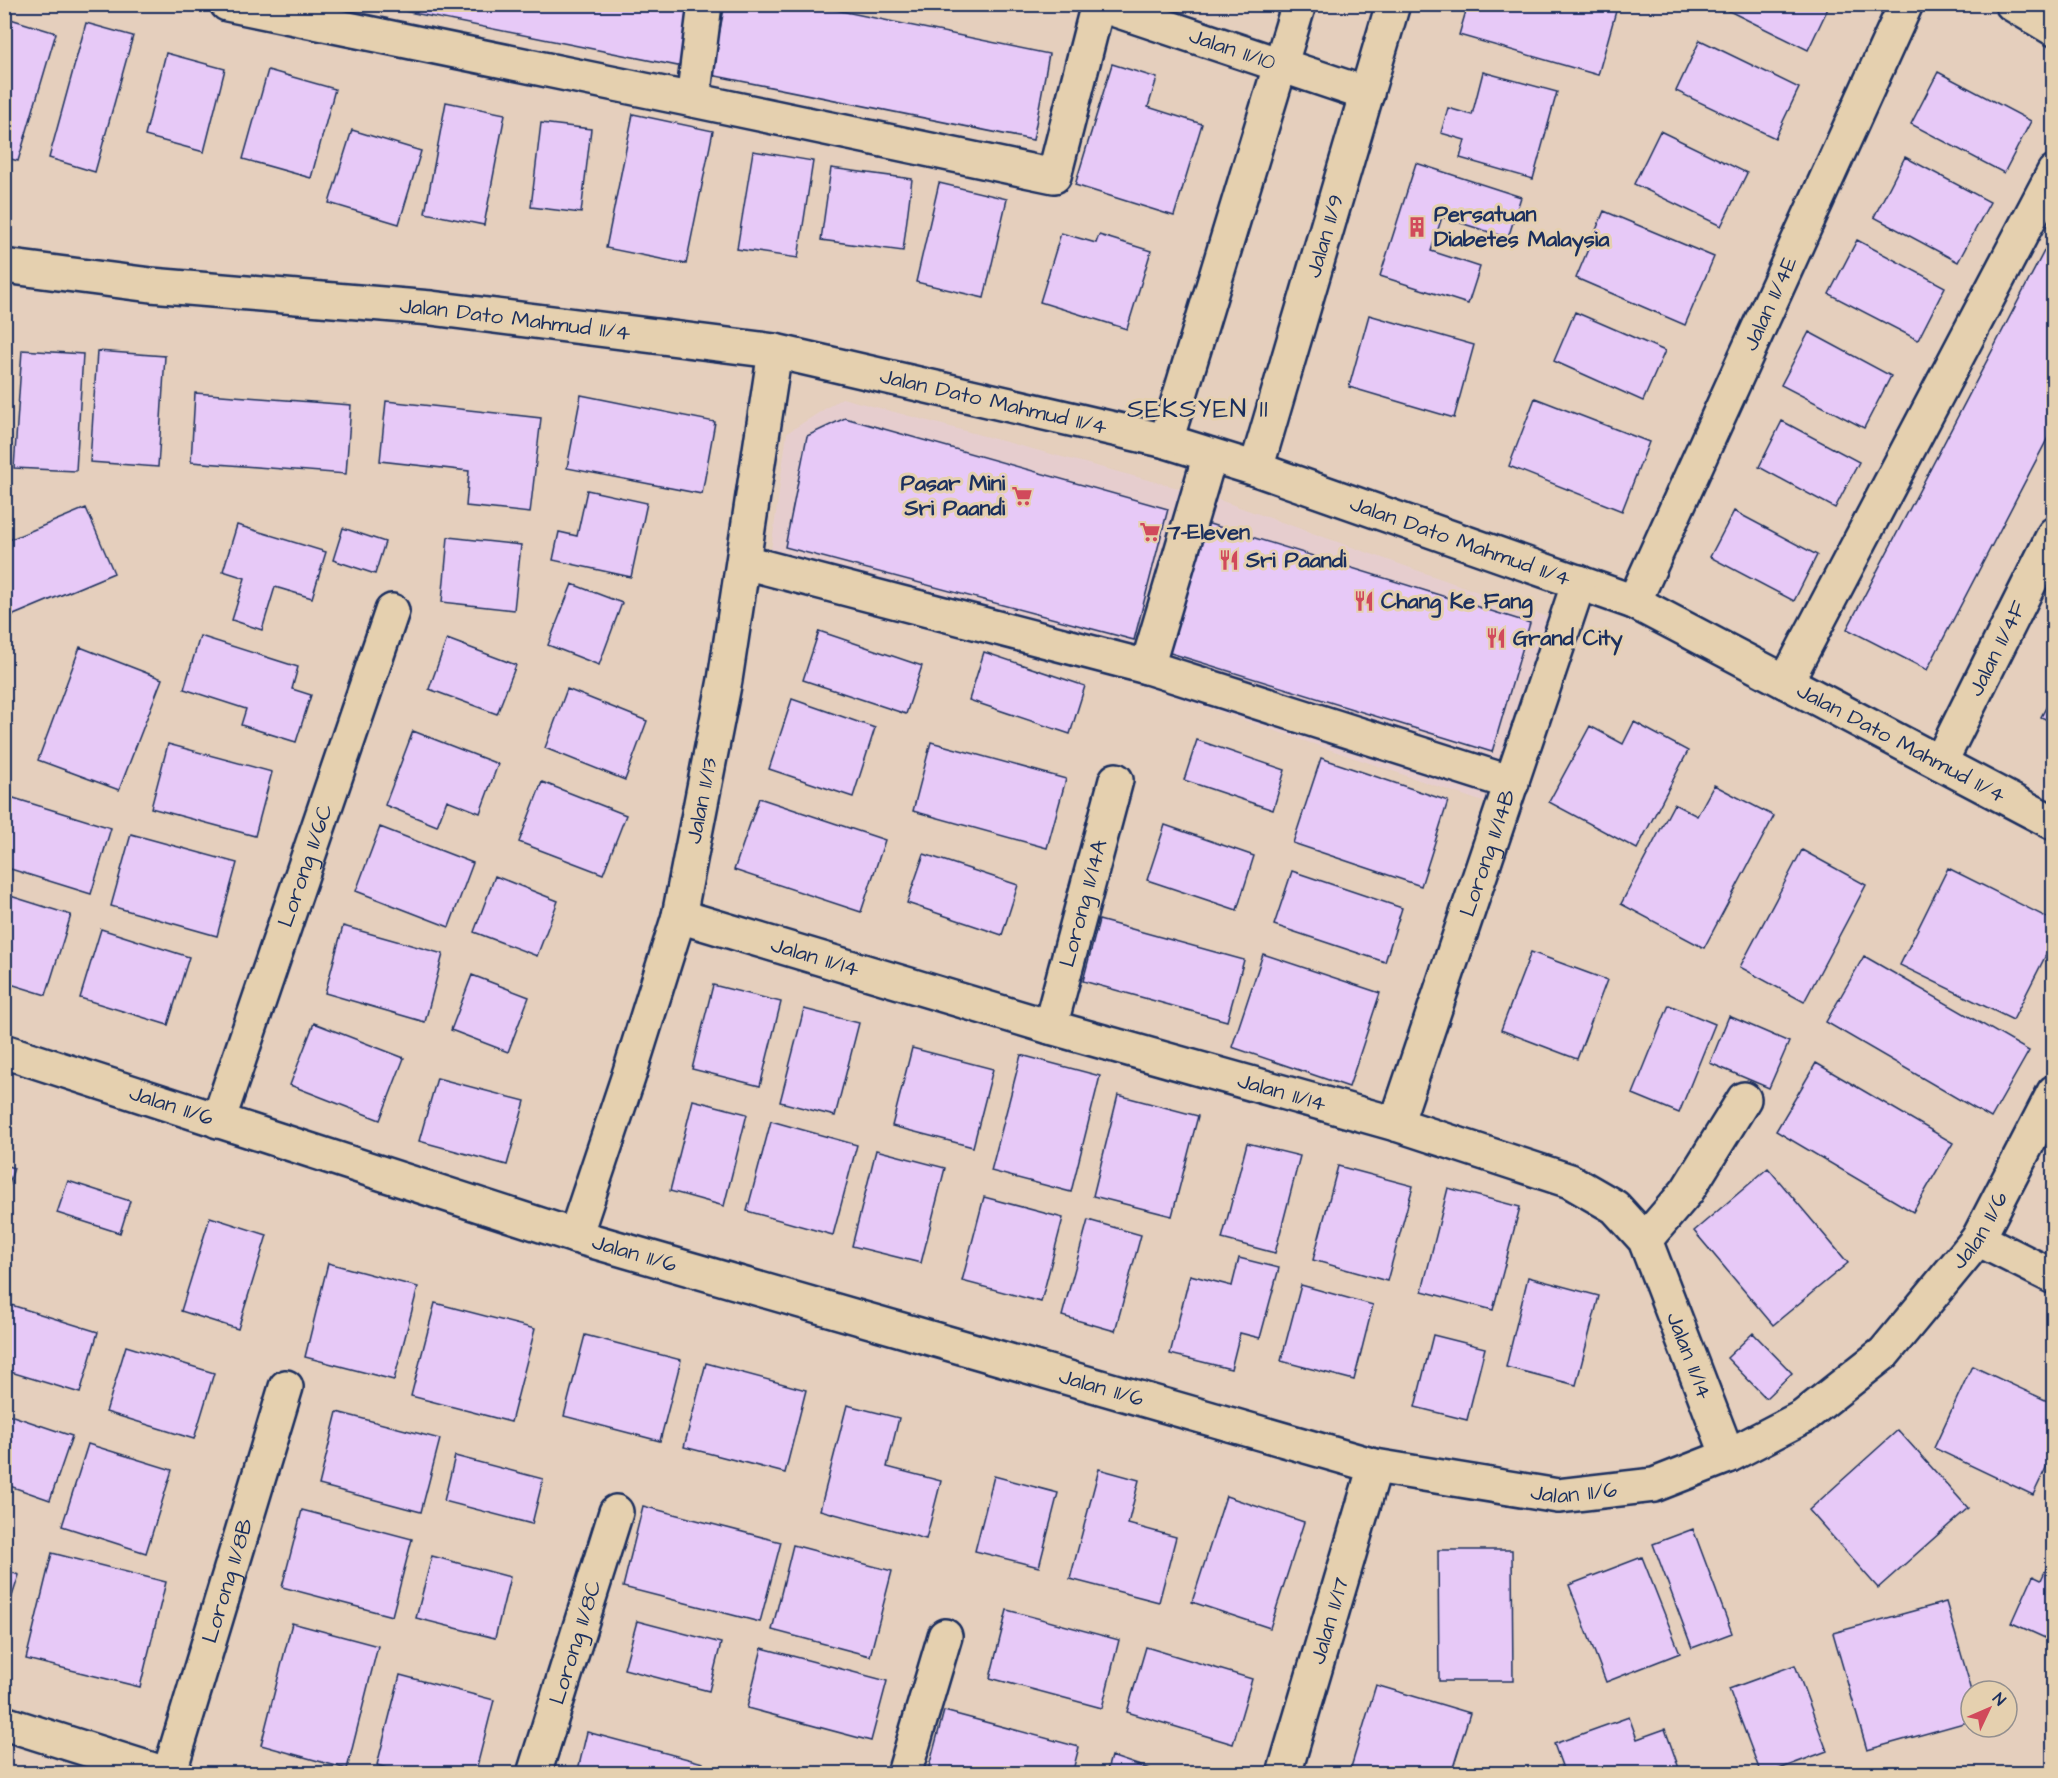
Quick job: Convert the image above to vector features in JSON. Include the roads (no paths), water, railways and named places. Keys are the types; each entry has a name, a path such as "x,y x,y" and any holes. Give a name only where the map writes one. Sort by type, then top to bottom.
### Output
{"street":[{"path":"693,99 705,4"},
{"path":"235,5 1054,176 1098,4"},
{"name":"Jalan 11/10","path":"1098,4 1366,94"},
{"path":"1166,441 1299,4"},
{"name":"Jalan 11/9","path":"1256,469 1393,4"},
{"name":"Jalan 11/4E","path":"1634,602 1906,4"},
{"path":"2012,4 2054,29"},
{"path":"1786,682 2054,172"},
{"name":"Jalan Dato Mahmud 11/4","path":"4,266 151,285 431,308 775,351 1166,441 1256,469 1634,602 2054,823"},
{"name":"Jalan 11/13","path":"574,1236 628,1078 679,916 725,680 775,351"},
{"path":"1147,667 1210,455"},
{"name":"Jalan 11/4F","path":"1940,763 2054,534"},
{"path":"744,562 1147,667 1512,783"},
{"name":"Lorong 11/14B","path":"1396,1124 1580,582"},
{"name":"Lorong 11/6C","path":"218,1121 392,611"},
{"name":"Lorong 11/14A","path":"1050,1027 1116,780"},
{"name":"Jalan 11/14","path":"679,916 1050,1027 1396,1124 1570,1181 1615,1207 1646,1240 1728,1456"},
{"name":"Jalan 11/6","path":"4,1051 574,1236 1375,1466 1558,1496 1654,1485 1728,1456 1803,1417 1884,1353 1978,1239 2054,1092"},
{"path":"1646,1240 1687,1191 1744,1099"},
{"path":"1978,1239 2054,1277"},
{"name":"Lorong 11/8B","path":"168,1773 286,1387"},
{"name":"Jalan 11/17","path":"1284,1773 1375,1466"},
{"name":"Lorong 11/8C","path":"534,1773 616,1512"},
{"path":"904,1773 945,1636"},
{"path":"4,1723 168,1773"}],"place":[{"name":"Persatuan Diabetes Malaysia","path":"1417,227"},
{"name":"Pasar Mini Sri Paandi","path":"1022,496"},
{"name":"7-Eleven","path":"1150,532"},
{"name":"Sri Paandi","path":"1229,560"},
{"name":"Chang Ke Fang","path":"1364,601"},
{"name":"Grand City","path":"1496,638"}],"district":[{"name":"SEKSYEN 11","path":"1198,409"}]}
